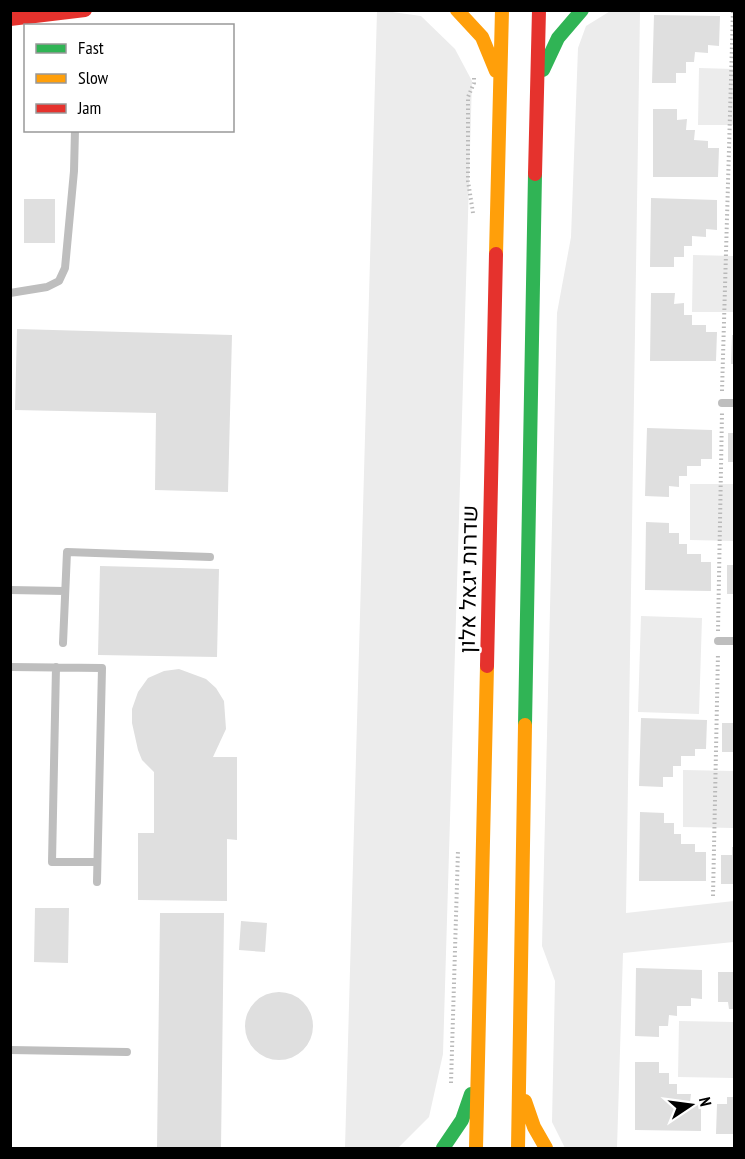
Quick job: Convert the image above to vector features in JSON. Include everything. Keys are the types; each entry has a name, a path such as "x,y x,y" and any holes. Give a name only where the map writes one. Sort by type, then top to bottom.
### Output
{"main road":[{"path":"10,19 66,16 85,10"},
{"path":"456,10 482,37 496,71 500,92"},
{"name":"שדרות יגאל אלון","path":"476,1149 502,10"},
{"path":"518,1149 530,382 539,10"},
{"path":"537,95 549,53 555,41 582,10"},
{"path":"443,1149 462,1120 468,1106 478,1058"},
{"path":"520,1073 529,1112 546,1149"}],"lane":[{"path":"10,293 47,287 59,281 65,268 74,171 75,132"},
{"path":"722,403 735,403"},
{"path":"63,643 67,552 210,557"},
{"path":"10,590 65,591"},
{"path":"718,641 735,641"},
{"path":"10,667 102,668 97,882"},
{"path":"56,667 52,862 97,862"},
{"path":"10,1050 126,1052"}],"path":[{"path":"714,896 722,403 733,10"},
{"path":"473,223 468,181 468,97 474,83 474,75"},
{"path":"451,1088 458,848"}],"shaded area":[{"path":"612,10 640,11 626,913 734,901 734,942 623,953 617,1148 565,1148 552,1122 555,981 542,946 557,313 571,237 578,48 586,26"},
{"path":"377,11 421,16 455,49 472,81 443,1054 429,1117 398,1148 345,1148"},
{"path":"699,68 734,69 734,125 698,125"},
{"path":"693,255 734,256 734,312 692,312"},
{"path":"690,484 734,484 734,541 690,540"},
{"path":"641,616 702,618 699,714 638,712"},
{"path":"683,770 734,771 734,828 683,827"},
{"path":"679,1021 734,1022 734,1078 678,1077"}],"building":[{"path":"654,15 720,16 719,46 708,45 708,53 695,52 694,62 686,62 686,73 676,73 676,83 652,83"},
{"path":"653,109 677,109 677,120 687,119 686,130 695,130 694,140 708,141 708,148 719,148 718,177 653,177"},
{"path":"651,198 717,200 717,230 706,229 706,237 692,236 692,246 684,246 684,257 674,257 674,267 650,267"},
{"path":"24,199 55,199 55,243 24,243"},
{"path":"651,293 675,293 674,304 684,303 684,315 692,315 692,325 706,325 706,332 717,332 716,361 650,361"},
{"path":"17,329 232,335 228,492 155,490 156,413 15,410"},
{"path":"732,335 734,335 734,364 731,364"},
{"path":"647,428 712,430 712,459 701,459 701,466 687,466 687,476 679,476 679,487 669,486 669,497 645,496"},
{"path":"728,433 734,433 734,462 728,462"},
{"path":"646,522 669,523 669,533 679,533 679,544 687,544 687,554 701,554 701,562 711,562 711,591 645,590"},
{"path":"727,565 734,565 734,594 727,594"},
{"path":"100,566 219,569 217,657 98,655"},
{"path":"179,669 206,679 216,688 224,701 226,729 213,757 237,757 237,840 227,839 227,901 138,900 138,833 154,833 154,772 142,760 138,750 132,723 132,709 138,692 148,678 164,671"},
{"path":"641,718 707,720 706,749 695,749 695,756 681,756 681,766 673,766 673,777 663,777 663,787 639,786"},
{"path":"722,723 734,723 734,752 722,752"},
{"path":"640,812 664,813 664,823 674,823 674,834 681,834 681,844 695,844 695,852 706,852 706,881 639,881"},
{"path":"732,847 734,847 734,884 721,884 721,855 732,855"},
{"path":"35,908 69,908 68,963 34,962"},
{"path":"160,913 224,913 221,1148 157,1148"},
{"path":"241,921 267,923 265,952 239,950"},
{"path":"636,968 702,970 702,999 691,998 691,1006 677,1006 677,1016 669,1015 668,1026 659,1026 659,1037 635,1036"},
{"path":"718,972 734,972 734,1009 729,1009 728,1002 718,1002"},
{"path":"286,992 298,998 307,1007 313,1019 311,1039 303,1050 286,1060 272,1060 255,1050 247,1039 245,1019 255,1002 266,994"},
{"path":"635,1062 659,1062 659,1073 669,1073 669,1084 677,1084 677,1094 691,1094 690,1102 701,1102 701,1131 635,1130"},
{"path":"727,1097 734,1097 734,1134 716,1134 717,1104 727,1104"}],"traffic: fast":[{"path":"543,70 558,38 582,10"},
{"path":"525,725 535,174"},
{"path":"443,1148 462,1120 471,1094"}],"traffic: slow":[{"path":"457,10 482,37 496,71"},
{"path":"496,254 502,10"},
{"path":"476,1148 487,666"},
{"path":"518,1148 525,725"},
{"path":"525,1101 534,1127 546,1148"}],"traffic: jam":[{"path":"10,19 85,10"},
{"path":"535,174 539,10"},
{"path":"487,666 496,254"}]}
